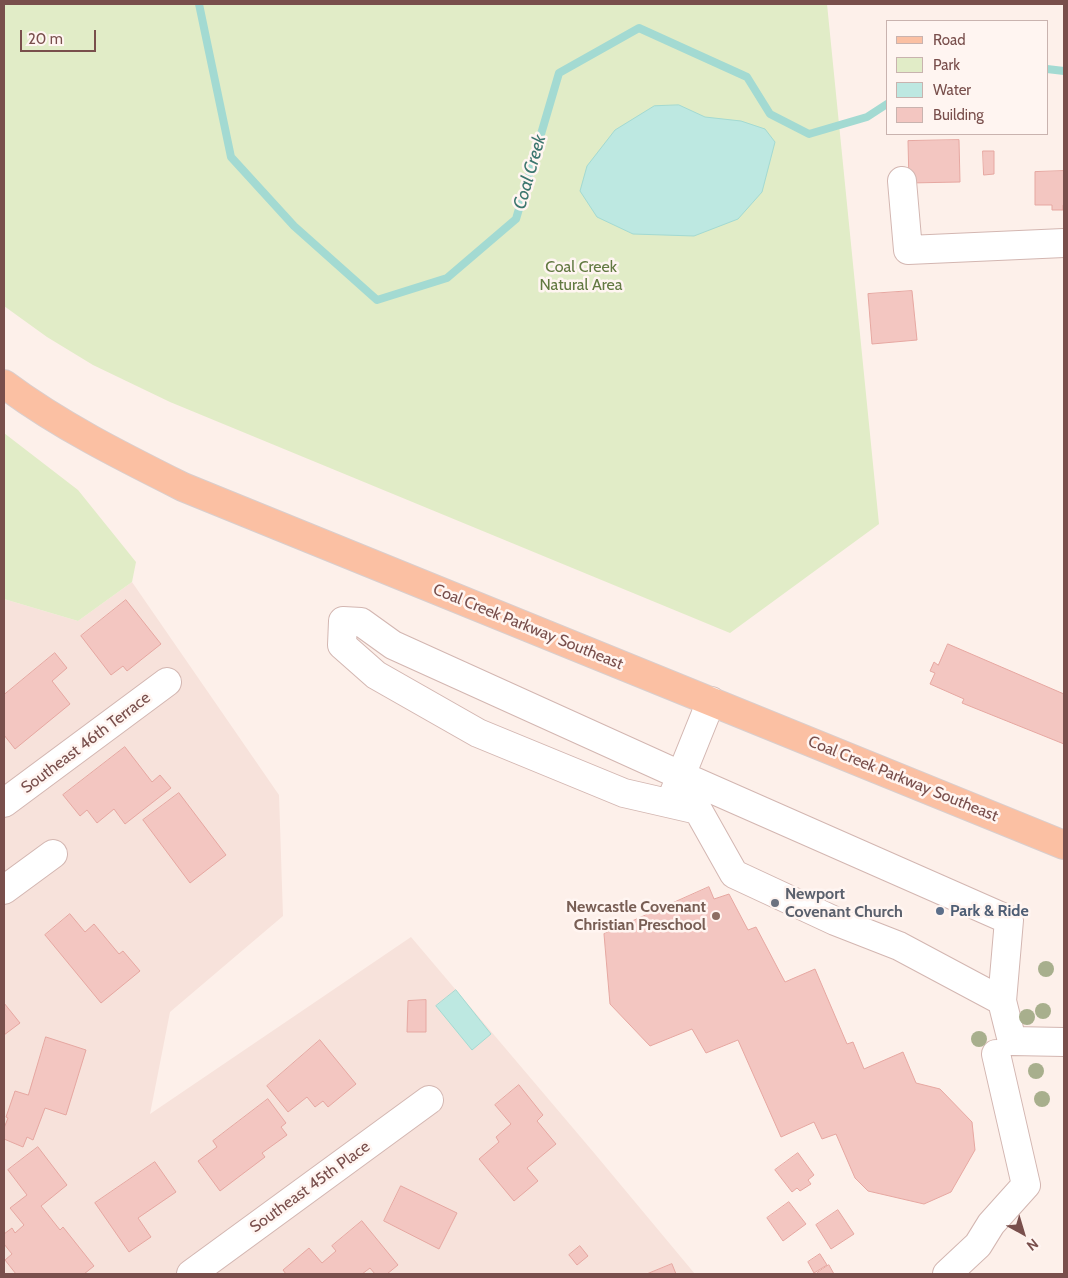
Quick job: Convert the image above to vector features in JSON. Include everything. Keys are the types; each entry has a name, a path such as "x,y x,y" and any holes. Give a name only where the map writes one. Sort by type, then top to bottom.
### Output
{"main road":[{"name":"Coal Creek Parkway Southeast","path":"4,384 109,450 183,487 1064,845"}],"street":[{"path":"902,181 908,250 1064,243"},
{"path":"947,1274 978,1244 991,1224 1026,1185 1004,1048 1002,1001 1009,920 393,646 361,622 343,621 342,645 376,675 478,733 624,793 698,810 734,874 835,921 899,946 1002,1001"},
{"name":"Southeast 46th Terrace","path":"4,803 167,682"},
{"path":"670,804 711,701"},
{"path":"5,884 52,854"},
{"path":"1004,1048 1064,1042"},
{"name":"Southeast 45th Place","path":"191,1274 429,1100"}],"shaded area":[{"path":"132,582 279,795 283,916 170,1012 150,1114 411,937 695,1274 4,1274 4,599 78,621"}],"green space":[{"name":"Coal Creek Natural Area","path":"4,4 827,4 879,524 730,633 170,402 93,365 47,337 4,306"},
{"path":"4,433 78,490 136,562 132,582 78,621 4,599"}],"water":[{"path":"679,105 705,117 741,121 765,129 775,142 762,192 738,219 694,236 633,234 597,217 580,191 587,166 615,130 654,106"},
{"path":"456,990 491,1034 472,1050 436,1006"}],"building":[{"path":"959,140 960,182 909,183 908,141"},
{"path":"983,151 994,151 994,174 984,175"},
{"path":"1064,171 1063,210 1052,210 1052,205 1035,205 1035,172"},
{"path":"912,291 917,340 872,344 868,294"},
{"path":"126,600 161,644 127,671 123,666 111,675 81,636"},
{"path":"948,644 1064,694 1064,744 962,703 964,699 930,684 935,673 930,671 934,662 938,665"},
{"path":"55,653 67,668 52,681 70,704 15,749 4,735 4,695"},
{"path":"125,747 152,782 160,775 171,788 125,824 114,809 97,823 87,810 80,816 63,795"},
{"path":"179,793 226,855 190,883 143,820"},
{"path":"709,887 714,899 729,894 748,930 756,927 785,982 815,969 847,1044 853,1042 864,1069 903,1052 916,1083 940,1089 972,1122 975,1150 951,1192 924,1204 868,1191 855,1178 836,1134 822,1139 814,1122 781,1137 738,1040 706,1053 692,1029 650,1046 610,1004 604,934"},
{"path":"70,914 85,932 94,924 119,954 123,951 140,971 101,1003 45,935"},
{"path":"426,1000 426,1032 407,1032 408,1001"},
{"path":"4,1003 20,1023 4,1035"},
{"path":"46,1037 86,1050 66,1115 45,1108 33,1140 27,1137 23,1147 4,1139 4,1128 8,1118 6,1117 15,1091 28,1095"},
{"path":"320,1040 356,1084 328,1107 323,1101 315,1107 307,1097 288,1112 267,1086"},
{"path":"519,1085 543,1115 537,1121 556,1144 527,1168 538,1181 514,1201 479,1159 499,1142 496,1137 511,1124 495,1105"},
{"path":"268,1099 286,1123 281,1127 287,1135 262,1153 265,1157 220,1191 198,1161 217,1147 213,1141"},
{"path":"38,1147 67,1185 41,1206 60,1230 63,1227 94,1266 84,1274 16,1274 5,1260 12,1254 4,1244 4,1234 12,1228 15,1233 24,1225 10,1208 27,1195 8,1170"},
{"path":"798,1153 814,1175 808,1180 811,1184 800,1191 797,1188 792,1192 775,1170"},
{"path":"155,1162 176,1192 138,1218 151,1237 129,1252 95,1203"},
{"path":"401,1186 457,1213 439,1249 384,1221"},
{"path":"789,1202 806,1224 783,1241 767,1218"},
{"path":"838,1210 854,1234 831,1249 816,1225"},
{"path":"362,1221 398,1265 387,1274 375,1274 370,1268 362,1274 286,1274 283,1270 309,1248 322,1263 336,1251 332,1246"},
{"path":"580,1246 588,1256 577,1265 569,1255"},
{"path":"820,1254 827,1265 814,1273 808,1262"},
{"path":"672,1264 676,1274 647,1274"},
{"path":"829,1265 834,1274 817,1274 817,1273"}],"waterway":[{"name":"Coal Creek","path":"199,4 231,157 294,226 377,300 447,278 516,219 559,73 639,28 747,77 770,114 809,134 867,117 886,105"},
{"name":"Coal Creek","path":"1048,69 1064,71"}],"place":[{"name":"Newport Covenant Church","path":"775,903"},
{"name":"Park & Ride","path":"940,911"},
{"name":"Newcastle Covenant Christian Preschool","path":"716,916"}]}
